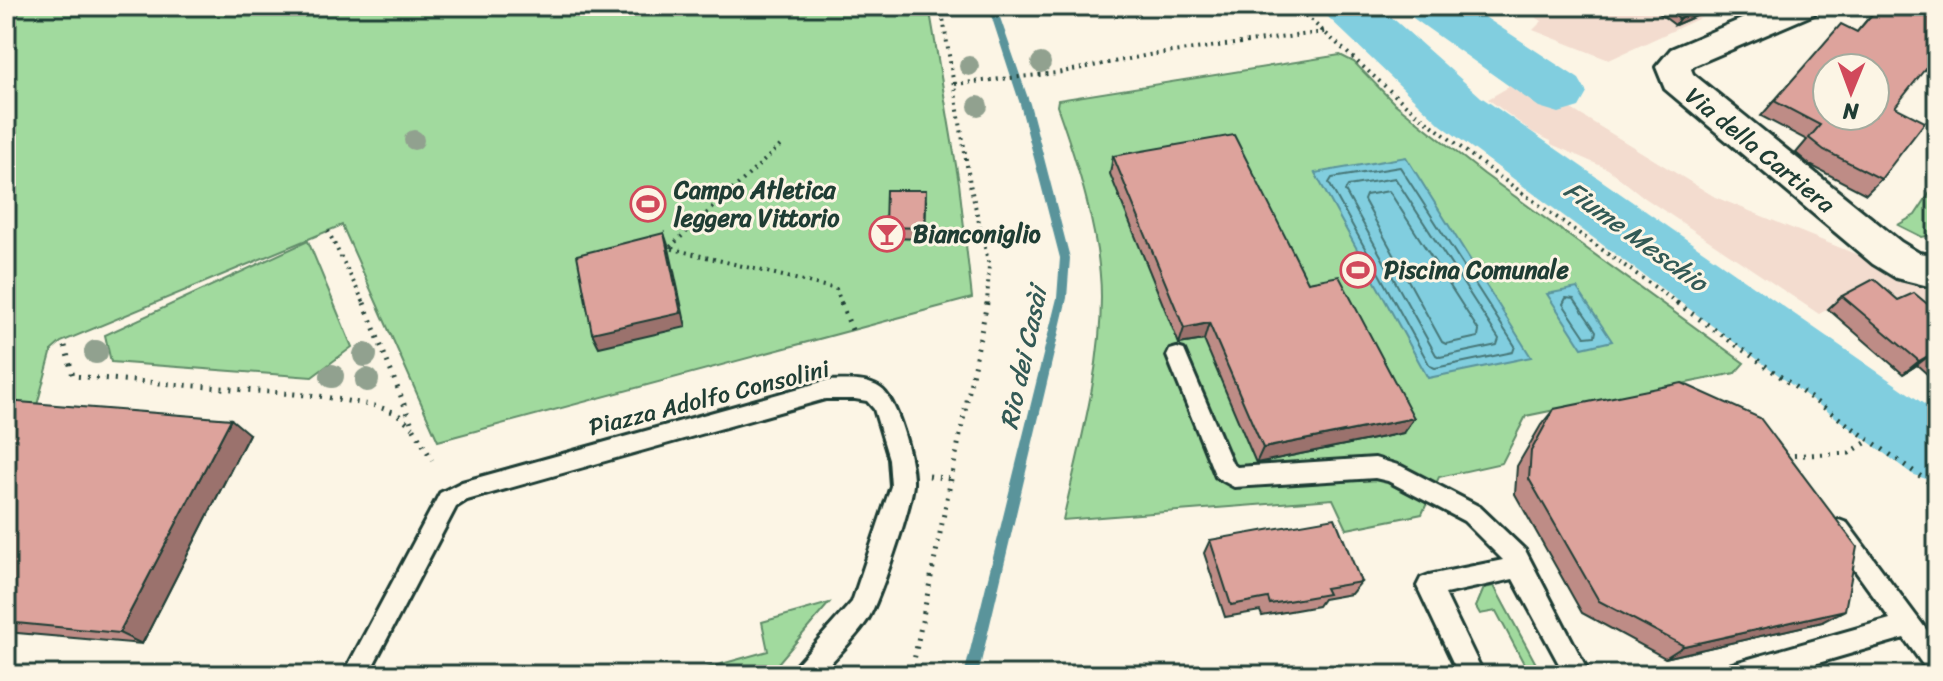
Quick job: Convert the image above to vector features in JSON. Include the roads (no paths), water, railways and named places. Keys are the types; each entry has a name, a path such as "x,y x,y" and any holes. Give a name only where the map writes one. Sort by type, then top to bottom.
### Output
{"street":[{"name":"Via della Cartiera","path":"1802,6 1683,57 1673,67 1677,80 1887,253 1910,267 1937,272"}],"lane":[{"path":"1177,356 1224,470 1234,477 1359,468 1393,473 1472,514 1517,558 1578,675"},
{"name":"Piazza Adolfo Consolini","path":"355,675 448,500 462,492 825,390 855,390 873,394 883,405 900,459 902,486 860,610 804,675"},
{"path":"1829,516 1937,664"},
{"path":"1472,675 1429,586 1519,567"},
{"path":"1735,675 1909,625"}],"water":[{"path":"1406,157 1531,357 1428,378 1315,173"},
{"path":"1577,288 1612,341 1582,348 1547,294"}],"waterway":[{"name":"Rio dei Casài","path":"971,675 1062,298 1065,258 1025,104 992,6"},
{"name":"Fiume Meschio","path":"1347,6 1461,111 1937,452"},
{"path":"1431,6 1559,93"}],"place":[{"name":"Campo Atletica leggera Vittorio","path":"648,204"},
{"name":"Bianconiglio","path":"887,234"},
{"name":"Piscina Comunale","path":"1358,270"}]}
